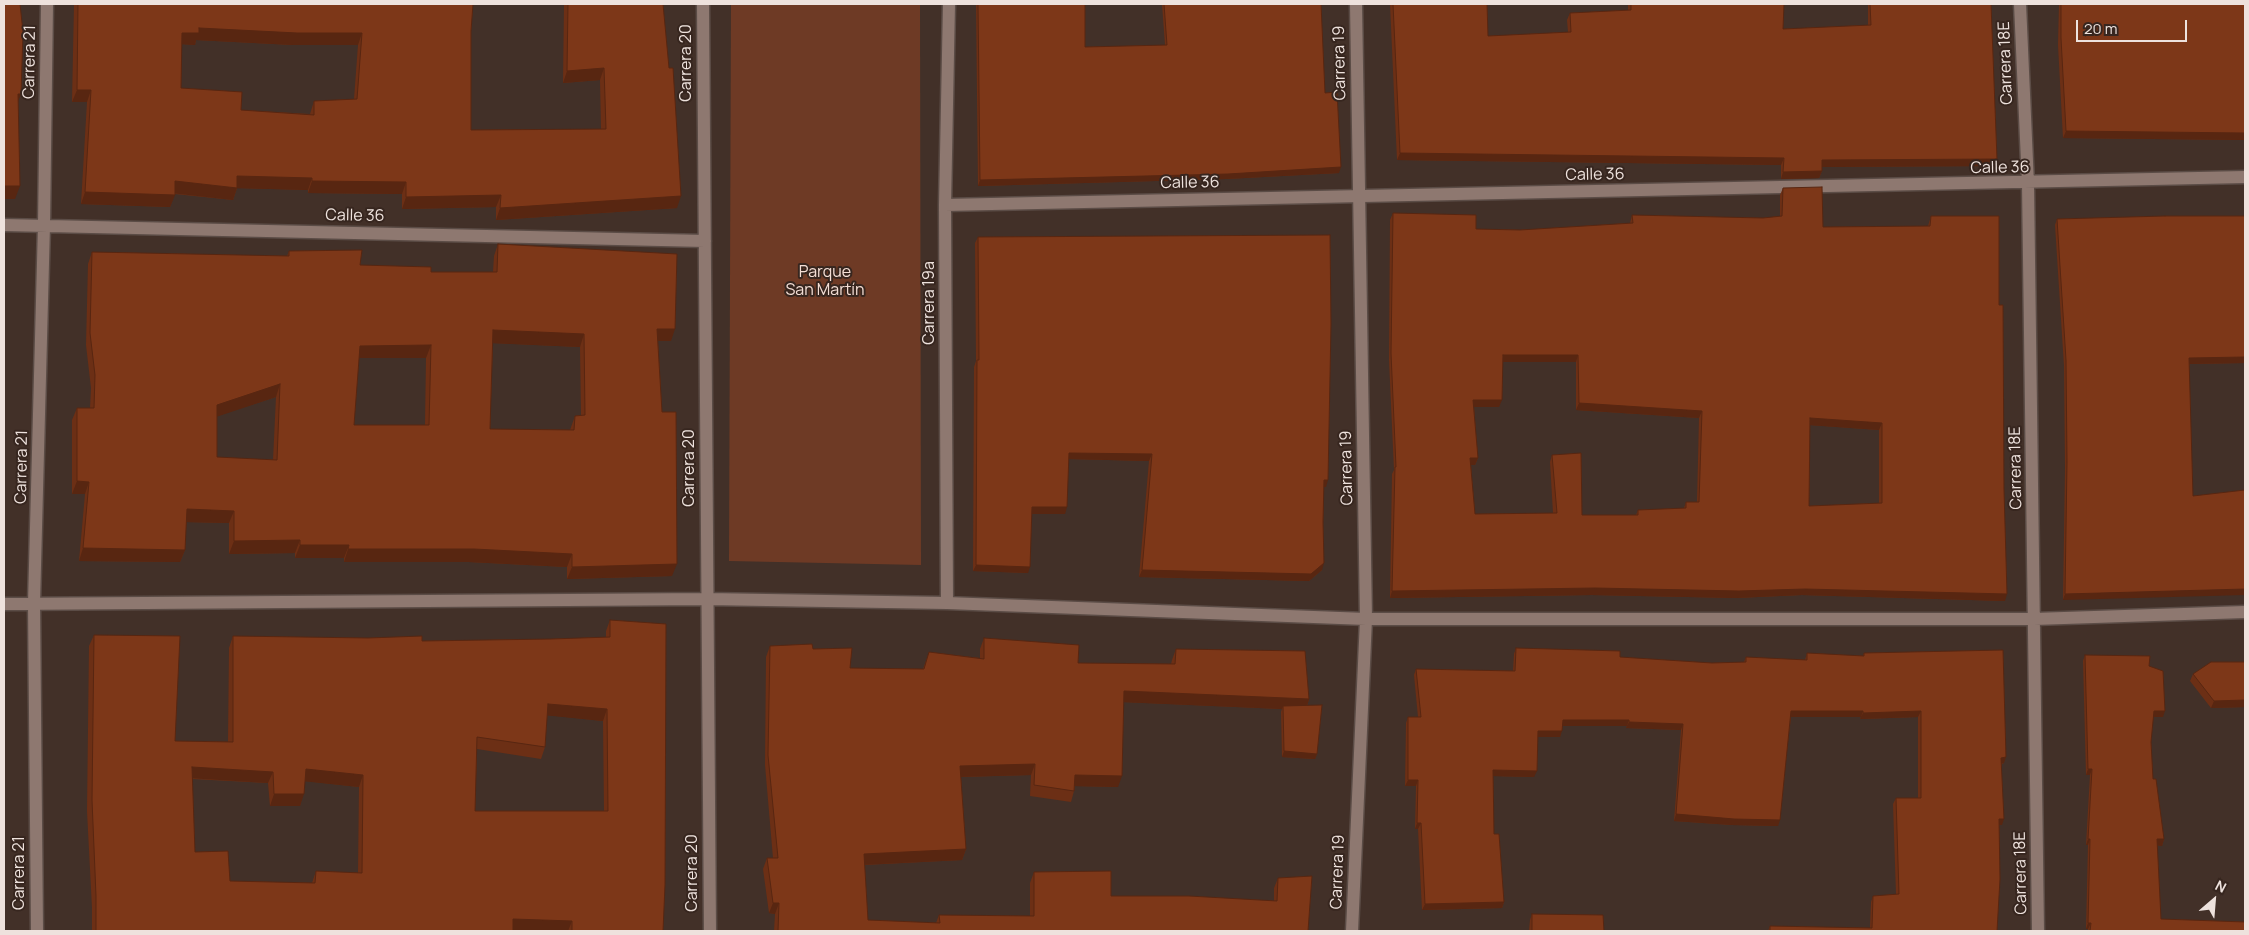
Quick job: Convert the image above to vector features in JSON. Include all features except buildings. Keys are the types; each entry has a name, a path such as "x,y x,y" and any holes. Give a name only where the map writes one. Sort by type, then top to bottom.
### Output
{"street":[{"name":"Carrera 21","path":"37,931 34,604 44,225 47,4"},
{"name":"Carrera 20","path":"703,4 710,931"},
{"name":"Carrera 19a","path":"947,603 945,205 949,4"},
{"name":"Carrera 19","path":"1352,931 1366,619 1356,4"},
{"name":"Carrera 18E","path":"2020,4 2028,184 2038,931"},
{"name":"Calle 36","path":"945,205 2028,184 2245,177"},
{"name":"Calle 36","path":"4,225 705,241"},
{"path":"4,604 707,600 947,603 1366,619 2034,619 2245,612"}],"green space":[{"name":"Parque San Martín","path":"731,4 920,4 921,565 729,561"}]}
